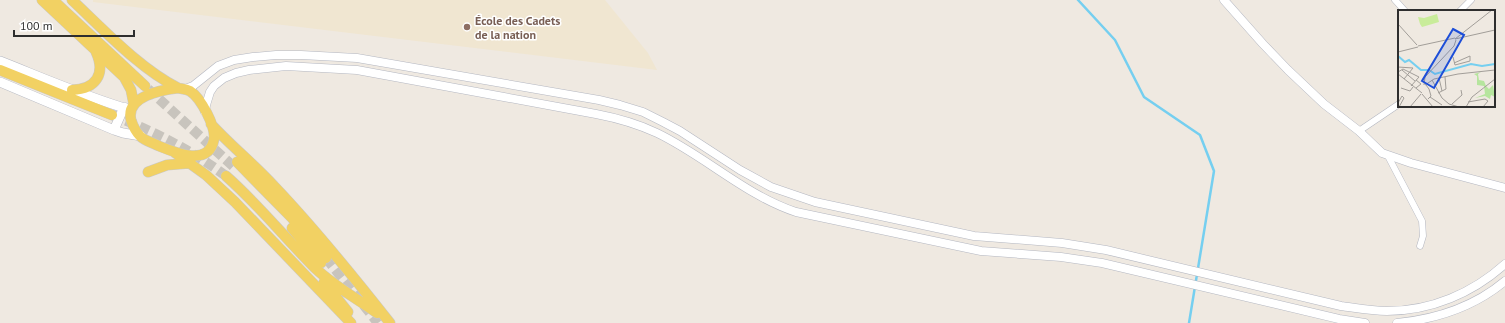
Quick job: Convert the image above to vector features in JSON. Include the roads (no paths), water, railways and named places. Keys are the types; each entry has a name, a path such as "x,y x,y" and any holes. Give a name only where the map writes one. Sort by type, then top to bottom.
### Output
{"main road":[{"path":"42,0 124,77 131,90 130,116 132,123 141,136 146,140 174,152 193,156 206,152 213,144 214,133 211,124 196,97 160,78 143,65 72,0"},
{"path":"53,0 147,84 59,0"},
{"path":"72,90 81,90 88,87 99,74 100,62 95,50"},
{"path":"0,61 72,90 130,107"},
{"path":"0,70 112,122 123,133 141,136"},
{"path":"0,75 112,122"},
{"path":"0,82 112,122"},
{"path":"112,122 140,99 148,95 162,90 181,89"},
{"path":"211,124 274,186 330,249 389,321"},
{"path":"174,152 191,164 235,202 351,323"},
{"path":"148,172 167,165 191,164"},
{"path":"236,164 288,213 323,261"},
{"path":"355,323 324,283 224,178 244,192 321,273 338,288 389,321"}],"street":[{"path":"1224,0 1288,70 1324,104 1388,156 1505,188"},
{"path":"1395,0 1404,10"},
{"path":"1461,10 1471,0"},
{"path":"181,89 193,86 218,66 234,60 276,54 301,54 357,58 599,100 643,112 680,131 740,170 771,187 797,197 912,223 984,237 1062,243 1106,250 1340,306 1388,311 1432,304 1453,298 1480,282 1505,264"},
{"path":"205,112 208,98 214,86 224,78 236,73 261,68 286,66 357,70 615,118 657,133 762,198 780,207 814,217 980,251 1082,260 1339,319 1365,323"},
{"path":"1362,134 1398,105"},
{"path":"1388,156 1422,221 1423,236 1420,246"},
{"path":"1397,323 1437,317 1449,313 1481,298 1505,281"}],"waterway":[{"path":"1078,0 1115,40 1144,97 1200,135 1214,171 1189,323"}],"tunnel":[{"path":"148,89 234,167"},
{"path":"112,115 171,142 226,176"},
{"path":"326,258 378,323"}],"place":[{"name":"École des Cadets de la nation","path":"467,27"}]}
